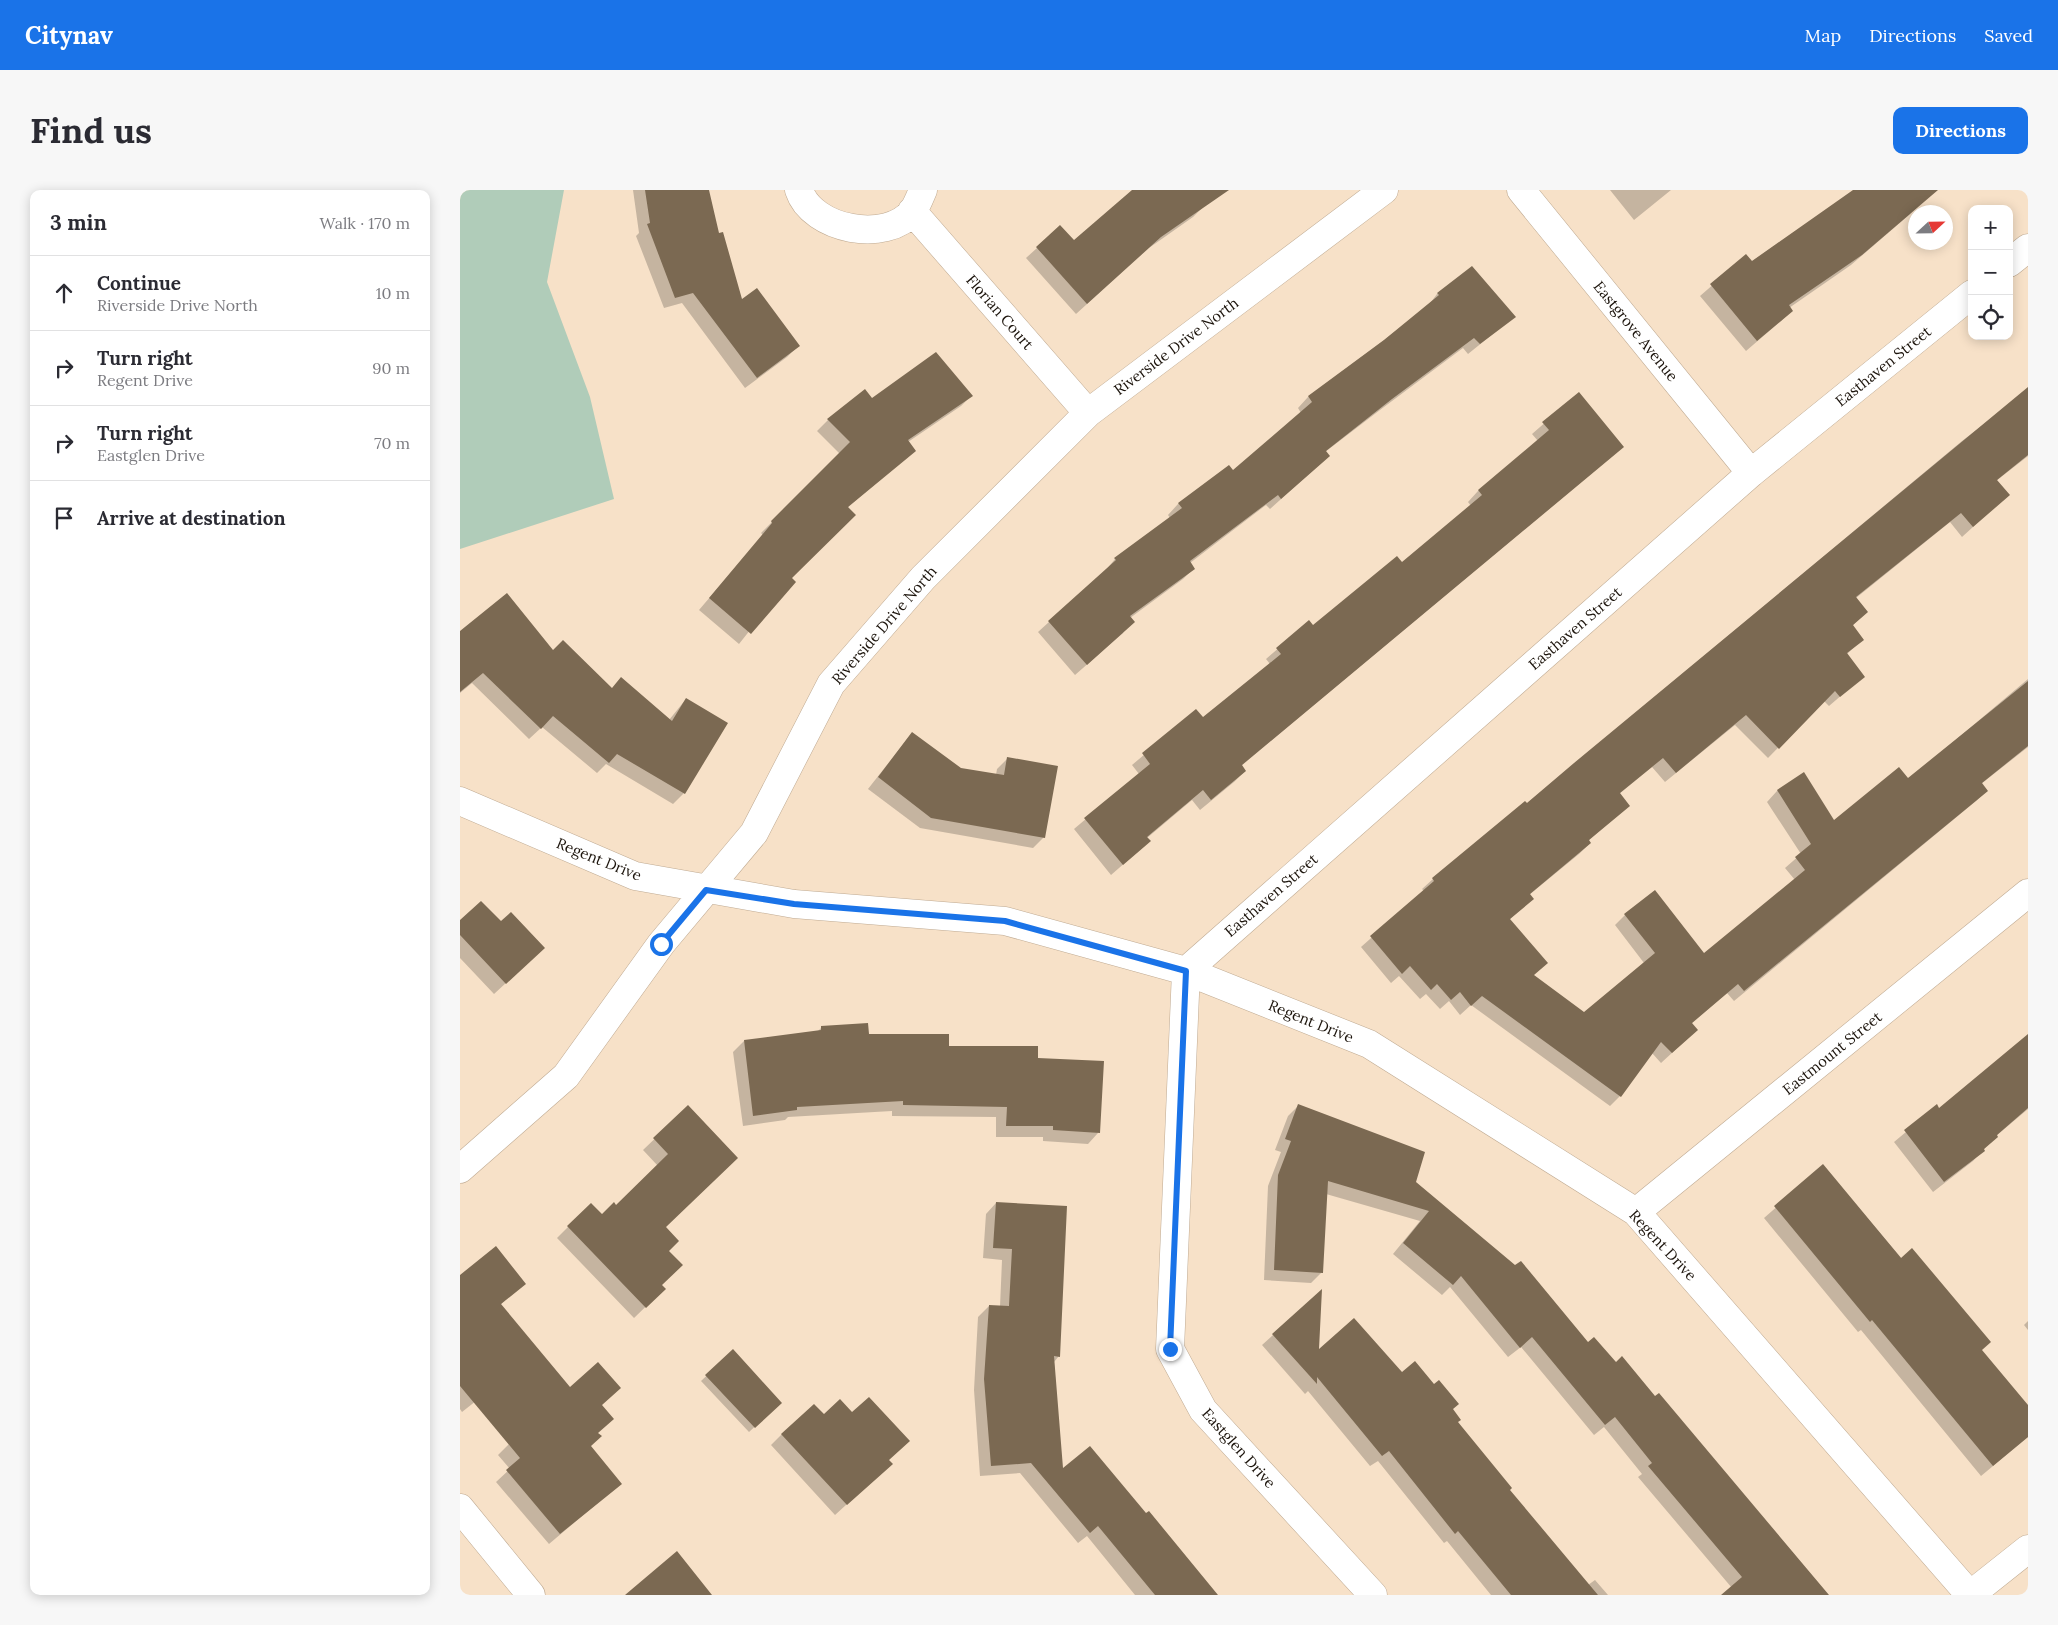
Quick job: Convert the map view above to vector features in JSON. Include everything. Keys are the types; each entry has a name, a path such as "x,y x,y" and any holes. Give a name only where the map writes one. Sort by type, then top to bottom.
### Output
{"street":[{"name":"Florian Court","path":"799,190 814,212 833,224 855,230 878,228 899,222 918,201 1088,413"},
{"name":"Riverside Drive North","path":"460,1169 566,1076 661,944 754,833 831,684 923,578 1088,413 1384,190"},
{"name":"Eastgrove Avenue","path":"1521,190 1752,473"},
{"path":"2013,260 2028,248"},
{"name":"Easthaven Street","path":"1186,971 1752,473 1971,295"},
{"name":"Regent Drive","path":"460,801 635,876 794,904 1005,921 1186,971 1369,1044 1636,1212 1970,1595"},
{"name":"Eastmount Street","path":"1636,1212 2028,893"},
{"name":"Eastglen Drive","path":"1186,971 1170,1349 1203,1410 1373,1595"},
{"path":"460,1508 531,1595"},
{"path":"1970,1595 2028,1549"}],"green space":[{"path":"460,190 564,190 547,282 590,397 614,499 460,549"}],"building":[{"path":"645,190 709,190 719,233 723,232 742,299 757,288 800,346 757,378 693,293 675,298 647,224 650,223"},
{"path":"1132,190 1229,190 1161,237 1087,304 1036,247 1060,225 1074,240"},
{"path":"1853,190 1938,190 1920,205 1908,205 1908,216 1862,255 1789,305 1793,311 1757,341 1710,284 1746,254 1752,261"},
{"path":"1472,266 1516,317 1480,344 1474,338 1392,399 1326,451 1330,456 1281,499 1278,495 1190,561 1195,569 1130,616 1135,622 1087,665 1048,621 1116,560 1114,558 1182,508 1178,503 1229,465 1233,470 1312,402 1308,396 1384,340 1439,295 1437,293"},
{"path":"936,352 973,396 908,440 916,451 848,507 856,515 792,578 796,582 751,634 709,598 772,523 771,521 850,442 827,419 865,389 872,398"},
{"path":"2028,387 2028,455 1997,480 2010,495 1973,527 1961,513 1856,597 1868,612 1853,625 1864,640 1847,653 1865,677 1840,697 1835,691 1779,749 1746,715 1676,773 1663,758 1620,793 1630,806 1589,840 1591,843 1530,894 1534,899 1510,919 1548,963 1534,975 1584,1012 1655,953 1624,914 1655,890 1704,953 1805,870 1795,857 1811,844 1777,790 1804,772 1834,820 1899,767 1908,778 2028,681 2028,746 1982,783 1988,791 1744,991 1738,984 1692,1023 1698,1030 1672,1053 1661,1042 1621,1097 1482,996 1471,1006 1460,992 1451,1000 1437,984 1431,990 1410,966 1402,974 1370,936 1434,881 1432,878 1525,801 1527,803"},
{"path":"1579,392 1624,447 1242,765 1246,771 1211,800 1203,790 1147,837 1151,841 1123,865 1084,818 1150,764 1142,753 1196,709 1203,717 1281,654 1276,648 1309,620 1313,625 1397,556 1402,562 1482,495 1478,490 1549,430 1542,422"},
{"path":"507,593 553,650 563,640 612,688 621,677 672,721 686,698 728,723 685,794 617,754 609,763 553,716 541,729 483,673 460,692 460,631"},
{"path":"912,732 961,768 1004,775 1007,757 1058,766 1045,838 931,818 878,777"},
{"path":"481,901 501,921 511,912 545,948 506,984 460,935 460,920"},
{"path":"868,1023 869,1034 949,1034 949,1046 1038,1046 1038,1058 1104,1061 1100,1133 1053,1130 1053,1126 1006,1126 1007,1107 903,1105 903,1101 797,1107 797,1110 753,1116 744,1040 821,1030 821,1026"},
{"path":"2028,1034 2028,1108 1997,1135 1998,1137 1984,1149 1985,1151 1944,1182 1904,1130 1937,1104 1939,1108"},
{"path":"1298,1104 1425,1152 1416,1182 1515,1265 1521,1261 1588,1342 1594,1337 1616,1362 1622,1356 1655,1396 1659,1393 1829,1595 1721,1595 1742,1577 1648,1466 1652,1463 1615,1417 1605,1425 1532,1337 1520,1348 1461,1276 1453,1285 1403,1243 1429,1211 1328,1181 1323,1273 1274,1270 1278,1175 1291,1141 1285,1139"},
{"path":"688,1105 738,1158 666,1227 679,1241 669,1251 683,1265 662,1285 666,1289 646,1308 567,1226 591,1203 602,1214 614,1202 616,1205 668,1154 653,1138"},
{"path":"1823,1164 1901,1258 1912,1248 1991,1342 1982,1350 2028,1405 2028,1437 1993,1466 1872,1320 1870,1322 1774,1206"},
{"path":"996,1202 1067,1206 1060,1357 1054,1356 1063,1468 1090,1446 1146,1513 1149,1511 1218,1595 1155,1595 1098,1526 1090,1533 1031,1463 991,1466 984,1379 989,1305 1009,1306 1012,1249 993,1248"},
{"path":"496,1246 526,1284 501,1304 570,1387 598,1362 621,1388 602,1405 614,1419 598,1433 602,1436 591,1446 622,1484 560,1534 506,1470 520,1458 460,1386 460,1275"},
{"path":"1322,1289 1319,1349 1354,1318 1402,1372 1415,1361 1434,1384 1439,1380 1459,1404 1453,1409 1461,1420 1458,1422 1512,1488 1510,1490 1598,1595 1511,1595 1458,1531 1455,1534 1389,1451 1382,1456 1317,1377 1317,1384 1272,1334"},
{"path":"733,1349 782,1403 755,1428 705,1375"},
{"path":"869,1397 910,1441 889,1460 893,1464 847,1505 781,1434 814,1404 824,1414 840,1399 852,1412"},
{"path":"677,1551 712,1595 625,1595"}],"route":[{"path":"661,944 706,890 794,904 1005,921 1186,971 1170,1349"}]}
